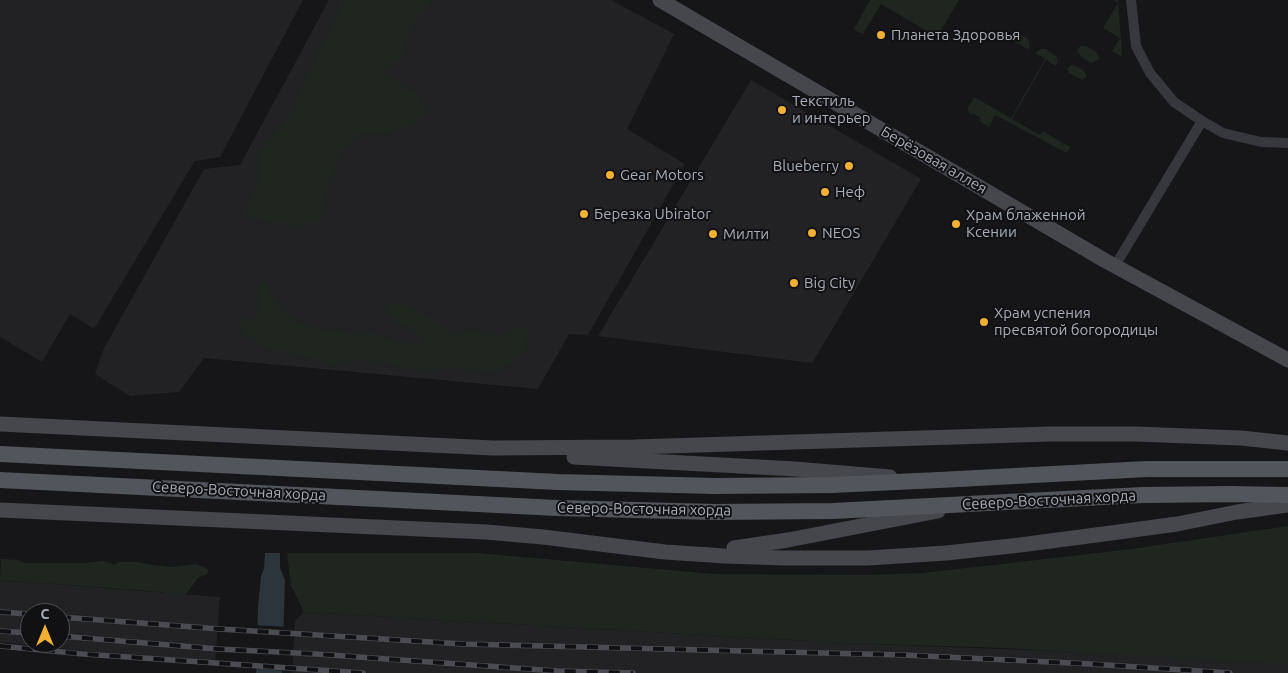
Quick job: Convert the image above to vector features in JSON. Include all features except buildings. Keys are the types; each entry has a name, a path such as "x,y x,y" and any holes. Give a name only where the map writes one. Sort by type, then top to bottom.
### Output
{"main road":[{"name":"Берёзовая аллея","path":"660,0 1115,266 1288,360"},
{"path":"0,424 494,448 606,459 795,469 939,480"},
{"path":"494,448 634,447 1050,434 1135,434 1288,442"},
{"path":"1270,440 1288,434"},
{"name":"Северо-Восточная хорда","path":"0,454 558,482 715,486 832,485 1146,469 1288,469"},
{"name":"Северо-Восточная хорда","path":"0,480 557,508 715,512 833,511 1142,495 1288,495"},
{"path":"666,552 753,546 877,524 972,504"},
{"path":"0,510 486,532 666,552 785,558 868,558 946,553 1111,533 1288,505"}],"street":[{"path":"1131,0 1136,46 1150,73 1174,102 1223,133 1261,142 1288,143"},
{"path":"1115,266 1202,121"}],"shaded area":[{"path":"0,0 303,0 220,157 195,161 94,329 70,314 42,362 0,337"},
{"path":"329,0 611,0 674,34 627,129 685,164 588,335 569,334 538,389 204,358 179,392 130,396 95,374 103,350 204,169 240,165"},
{"path":"342,0 432,0 414,22 406,40 405,52 401,58 385,70 387,76 416,92 427,108 425,115 408,127 387,133 367,133 354,139 337,161 328,187 321,219 316,223 293,226 244,216 245,209 258,185 259,164 257,157 291,114 319,51 331,30"},
{"path":"870,0 959,0 937,37 881,4 863,34 858,32 854,29"},
{"path":"1113,0 1118,0 1122,57 1112,51 1120,38 1103,28 1118,3"},
{"path":"1014,34 1020,34 1029,40 1029,50 1008,38"},
{"path":"1080,46 1086,46 1096,52 1099,57 1098,60 1091,63 1081,57 1077,51"},
{"path":"1041,49 1046,49 1056,56 1058,62 1056,66 1046,60 1012,119 1040,135 1043,131 1070,147 1067,153 995,115 989,127 979,121 981,118 973,113 971,116 968,111 968,107 974,97 1011,118 1045,59 1035,53"},
{"path":"1070,65 1074,65 1085,72 1086,77 1082,80 1069,73 1067,69"},
{"path":"751,80 921,179 829,335 812,363 598,336"},
{"path":"264,282 282,310 302,325 321,330 359,334 372,332 390,341 421,344 422,338 386,315 385,308 390,304 404,304 420,314 432,318 454,335 472,331 504,336 514,328 520,328 526,329 527,341 522,353 507,366 496,372 447,368 420,371 385,363 358,360 330,365 295,354 268,349 246,336 240,324 240,318 252,320 257,315 259,288"},
{"path":"1288,526 1288,664 1005,648 844,643 304,612 291,585 287,553 477,553 714,574 864,575 922,573 1037,560 1131,549"},
{"path":"265,553 280,553 280,568 285,580 282,673 256,673 258,607"},
{"path":"1,559 17,560 25,563 104,561 115,565 118,562 138,562 171,567 196,564 208,570 207,574 198,578 187,593 180,596 161,592 0,580"},
{"path":"0,580 220,597 215,664 70,649 70,603 20,603 20,644 0,642"},
{"path":"304,612 844,643 1107,653 1288,663 1288,673 292,673 295,621"}],"pier":[{"path":"255,625 287,627 284,671 253,668"}],"railway":[{"path":"0,612 20,613"},
{"path":"70,618 463,644 904,655 1230,673"},
{"path":"0,631 20,632"},
{"path":"70,637 218,649 557,671 633,673"},
{"path":"0,646 83,654 363,673"}],"place":[{"name":"Планета Здоровья","path":"881,35"},
{"name":"Текстиль и интерьер","path":"782,110"},
{"name":"Blueberry","path":"849,166"},
{"name":"Gear Motors","path":"610,175"},
{"name":"Неф","path":"825,192"},
{"name":"Березка Ubirator","path":"584,214"},
{"name":"Храм блаженной Ксении","path":"956,224"},
{"name":"NEOS","path":"812,233"},
{"name":"Милти","path":"713,234"},
{"name":"Big City","path":"794,283"},
{"name":"Храм успения пресвятой богородицы","path":"984,322"}]}
